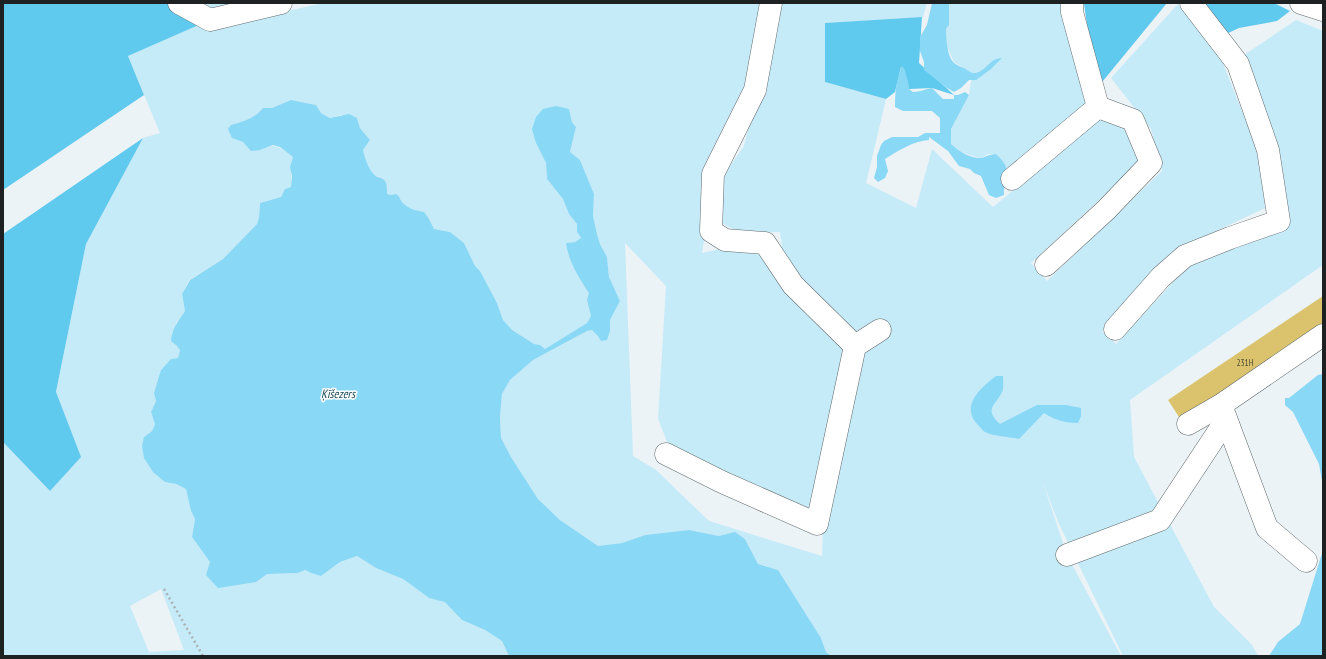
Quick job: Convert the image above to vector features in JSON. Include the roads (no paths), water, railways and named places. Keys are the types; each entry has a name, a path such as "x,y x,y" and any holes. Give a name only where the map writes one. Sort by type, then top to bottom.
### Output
{"street":[{"path":"179,3 210,20 281,3"},
{"path":"771,3 755,90 713,174 711,231 725,240 765,243 792,285 855,346"},
{"path":"1072,3 1072,12 1098,108"},
{"path":"1115,329 1161,277 1185,256 1279,221 1268,150 1238,64 1191,3"},
{"path":"1301,3 1323,10"},
{"path":"1012,179 1098,108"},
{"path":"1046,265 1106,210 1151,163 1133,120 1098,108"},
{"path":"666,454 722,482 817,524 855,346 880,330"},
{"path":"1188,424 1223,412 1323,335"},
{"path":"1067,555 1160,520 1223,412"},
{"path":"1223,412 1267,528 1306,561"}],"water":[{"path":"932,3 949,3 949,25 946,29 947,42 949,55 954,63 976,73 983,70 994,60 1002,58 991,69 976,80 969,80 961,88 954,92 924,70 924,62 920,51 920,37 927,25"},
{"path":"902,66 905,70 909,89 913,92 932,88 943,99 954,99 954,95 965,92 969,95 951,129 951,144 964,154 976,158 996,154 1002,160 1007,169 1004,195 996,198 989,195 981,176 974,173 970,169 959,166 948,151 929,137 929,140 911,144 885,159 888,171 885,178 878,182 874,178 877,167 877,156 884,141 892,137 918,137 925,133 940,133 940,118 932,111 903,111 895,107 896,86"},
{"name":"Ķīšezers","path":"291,100 316,105 321,113 330,118 349,114 357,118 360,128 370,140 363,150 366,161 374,174 385,181 387,185 387,194 396,194 406,206 424,212 434,229 450,232 464,243 475,266 480,271 497,303 503,320 512,330 545,349 587,323 591,316 587,300 589,293 578,275 567,250 566,243 575,242 581,238 577,232 577,224 569,214 563,199 547,179 546,163 536,143 532,129 536,117 543,109 556,106 569,109 572,122 576,127 570,152 580,160 594,194 593,216 597,234 600,244 607,257 609,277 620,301 610,320 610,331 607,340 601,341 592,330 587,331 533,360 510,380 502,394 500,417 501,438 511,457 538,499 560,520 598,546 622,543 645,535 689,530 719,536 735,532 745,539 758,564 778,570 821,638 826,652 831,656 509,656 502,641 485,630 462,620 445,602 429,598 403,579 376,568 357,556 340,562 321,576 305,570 298,573 267,574 256,582 218,588 206,575 210,562 192,537 195,519 191,511 186,489 176,484 165,482 153,472 144,458 142,446 144,437 152,431 155,424 151,412 156,401 154,393 161,370 171,359 178,358 180,350 171,341 176,325 185,311 182,294 190,280 223,259 257,224 260,203 281,197 285,189 291,187 292,176 290,167 293,157 280,147 273,145 260,150 251,151 243,142 232,138 228,129 231,125 252,117 263,108 272,108"},
{"path":"1323,374 1323,487 1319,464 1293,412 1285,405 1285,398 1289,398 1318,375"},
{"path":"996,376 1003,376 1003,389 992,407 992,414 1000,424 1037,405 1066,405 1081,408 1081,416 1078,423 1060,421 1044,413 1019,439 985,432 973,419 971,405 978,392"},
{"path":"1323,550 1323,656 1269,656 1278,642 1300,624"}]}
